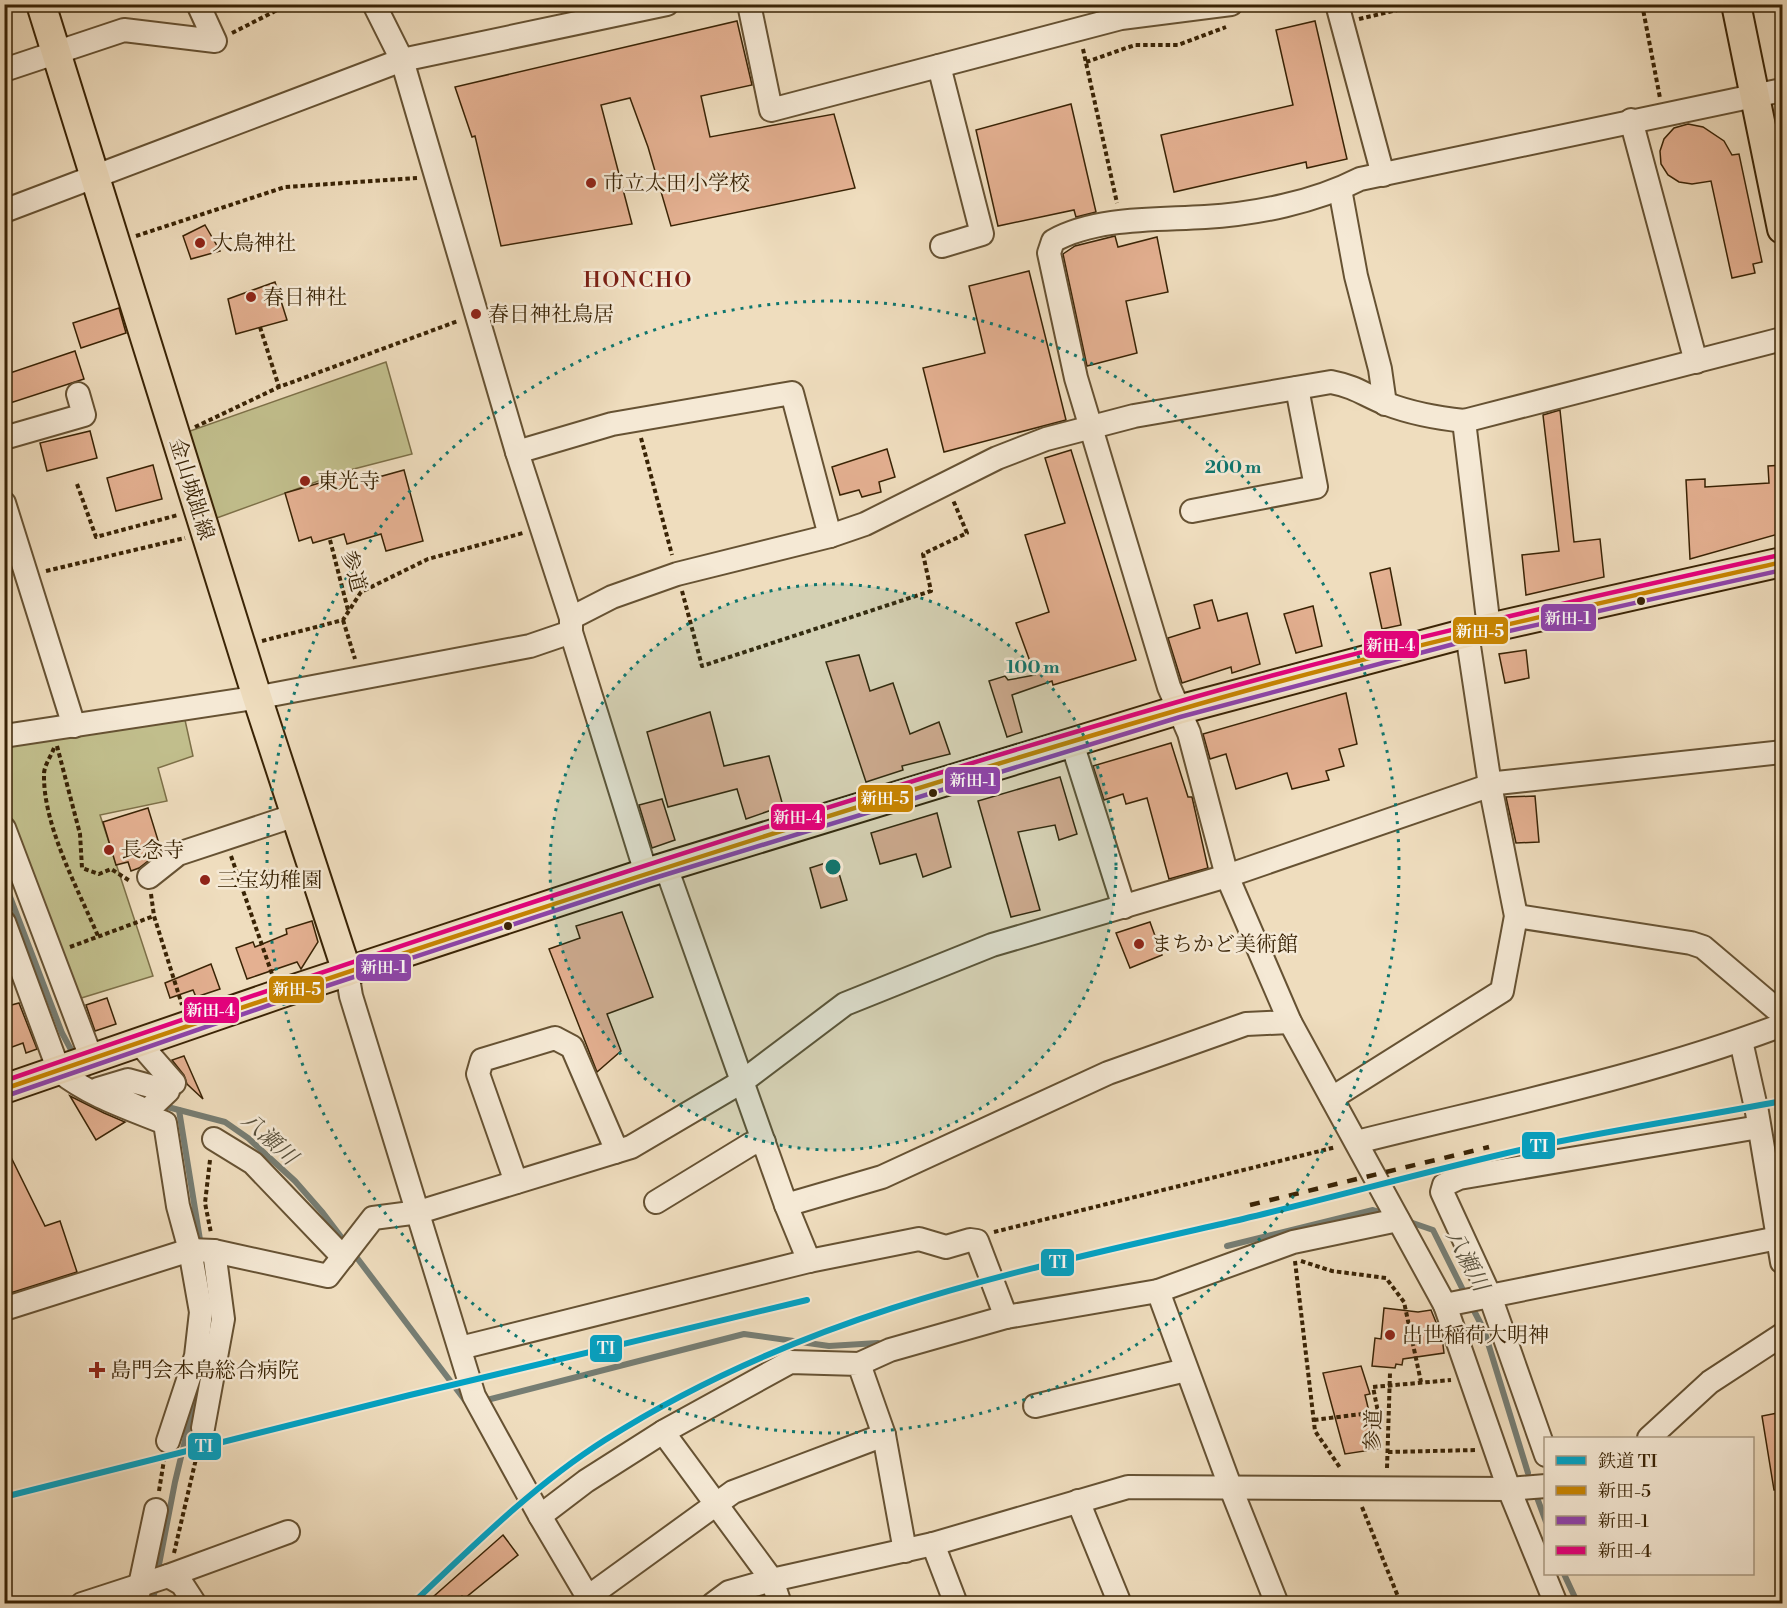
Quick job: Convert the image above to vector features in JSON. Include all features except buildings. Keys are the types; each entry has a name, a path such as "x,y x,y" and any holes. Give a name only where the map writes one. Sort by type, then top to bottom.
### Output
{"main road":[{"name":"金山城趾線","path":"41,4 257,697 347,972"},
{"path":"1736,4 1769,94 1782,229"},
{"path":"4,1089 279,994 656,870 1178,710 1478,631 1782,562"}],"street":[{"path":"198,4 215,41"},
{"path":"374,4 402,60 540,529 571,625 656,870 743,1080 786,1204 809,1261"},
{"path":"4,211 402,60 667,4"},
{"path":"749,4 771,110 1079,31 1120,18 1231,14"},
{"path":"1339,14 1377,146 1383,175"},
{"path":"4,70 124,30 215,41"},
{"path":"939,66 982,234 942,246"},
{"path":"1544,1571 1514,1488 1495,1450 1470,1378 1450,1303 1351,1143 1332,1098 1290,1022 1227,876 1189,733 1178,710 1091,429 1061,359 1049,253 1053,241 1065,234 1131,220 1208,217 1305,201 1340,189 1360,179 1663,113 1769,94"},
{"path":"1632,120 1695,362"},
{"path":"1340,189 1356,276 1380,369 1385,404"},
{"path":"4,736 257,697 530,646 571,625 612,597 677,574 830,536 865,524 1016,450 1046,439 1134,416 1331,382 1354,387 1385,404 1422,416 1464,421 1782,339"},
{"path":"1192,511 1316,487 1297,388"},
{"path":"517,452 612,424 792,393 830,536"},
{"path":"4,438 84,415 78,394"},
{"path":"1332,1098 1502,991 1515,916 1491,785 1464,421"},
{"path":"4,503 74,726"},
{"path":"1072,743 1124,908"},
{"path":"4,1309 200,1250 328,1276 382,1217 419,1212 631,1148 743,1080 844,1004 993,945 1227,876 1491,785 1782,752"},
{"path":"149,877 178,854 296,815"},
{"path":"4,828 52,954 78,1064 73,1082 108,1101 165,1123 178,1206 200,1250 223,1319 203,1428"},
{"path":"1515,916 1691,942 1703,947 1775,1008 1782,1009"},
{"path":"4,922 78,1064"},
{"path":"347,972 351,996 474,1396 545,1512 590,1600 733,1492 884,1435"},
{"path":"786,1204 882,1177 1108,1073 1246,1024 1290,1022"},
{"path":"1351,1143 1547,1097 1741,1041 1782,1025"},
{"path":"516,1182 478,1074 482,1060 555,1038 572,1047 613,1142 615,1152"},
{"path":"1741,1041 1759,1127 1782,1262"},
{"path":"139,1043 174,1083"},
{"path":"1544,1452 1486,1296 1442,1192 1444,1185 1450,1181 1759,1127"},
{"path":"214,1139 253,1163 343,1257"},
{"path":"656,1202 751,1144 764,1142"},
{"path":"545,1512 586,1481 663,1432 790,1362 859,1364 890,1350 1006,1317 1158,1292 1293,1242 1398,1220"},
{"path":"1450,1303 1778,1238"},
{"path":"460,1348 809,1261 919,1239 946,1247 970,1240 977,1241 1006,1317"},
{"path":"168,1441 196,1356 200,1335 200,1250"},
{"path":"1158,1292 1230,1486 1278,1604"},
{"path":"1649,1437 1710,1382 1782,1335"},
{"path":"859,1364 884,1435 905,1551"},
{"path":"1035,1406 1186,1370"},
{"path":"663,1432 772,1580 780,1604"},
{"path":"713,1604 729,1592 772,1580 933,1544 1128,1487 1514,1488 1544,1486"},
{"path":"1078,1501 1120,1604"},
{"path":"140,1590 156,1509"},
{"path":"82,1604 140,1590 168,1576 288,1532"},
{"path":"933,1544 956,1604"},
{"path":"1546,1575 1556,1604"},
{"path":"168,1576 182,1584 195,1604"}],"path":[{"path":"215,41 289,4"},
{"path":"1339,14 1423,4"},
{"path":"1642,4 1663,113"},
{"path":"1086,62 1135,45 1178,45 1231,14"},
{"path":"1079,31 1116,203"},
{"path":"115,242 285,187 436,177"},
{"path":"176,436 279,387 476,314"},
{"path":"260,327 279,387"},
{"path":"636,420 702,666 931,591 923,554 967,534 946,485"},
{"path":"77,484 96,537 202,522"},
{"path":"26,575 202,522"},
{"path":"241,646 343,620 361,592 429,559 540,529"},
{"name":"参道","path":"330,540 349,611"},
{"path":"343,620 361,678"},
{"path":"98,936 64,855 48,809 44,771 56,744 80,834 82,868 99,874 111,869 137,885 149,877 154,916 189,1026"},
{"path":"225,838 279,994"},
{"path":"52,954 154,916"},
{"path":"200,1250 214,1139"},
{"path":"977,1241 984,1234 1351,1143"},
{"path":"1401,1604 1353,1487 1315,1431 1295,1259 1332,1271 1386,1278 1404,1302 1421,1382"},
{"name":"参道","path":"1386,1488 1390,1373"},
{"path":"1314,1420 1378,1412 1373,1387 1470,1378"},
{"path":"168,1576 203,1428"},
{"path":"156,1509 168,1441"},
{"path":"1388,1452 1495,1450"}],"shaded area":[{"path":"386,362 412,454 346,471 203,523 176,436"},
{"name":"長念寺","path":"185,720 193,756 158,768 167,801 100,815 153,976 78,999 5,804 5,743"}],"waterway":[{"name":"八瀬川","path":"4,881 62,1033 75,1057"},
{"name":"八瀬川","path":"160,1105 225,1122 248,1138 295,1181 323,1213 467,1403"},
{"path":"179,1110 201,1246"},
{"name":"八瀬川","path":"1227,1246 1373,1210 1386,1214"},
{"name":"八瀬川","path":"1407,1221 1433,1230 1466,1296"},
{"path":"202,1256 207,1278"},
{"name":"八瀬川","path":"1471,1305 1484,1330 1528,1473"},
{"name":"八瀬川","path":"483,1401 744,1334 829,1346 878,1343"},
{"path":"157,1575 175,1482 201,1374"},
{"name":"八瀬川","path":"1535,1492 1544,1517"},
{"name":"八瀬川","path":"1564,1575 1578,1604"},
{"path":"152,1604 156,1585"}],"railway":[{"path":"1250,1205 1489,1147"}],"rail line":[{"name":"TI","path":"412,1604 529,1496 553,1476 605,1440 681,1396 757,1359 835,1328 914,1301 994,1278 1471,1162 1576,1138 1782,1101"},
{"name":"TI","path":"4,1497 410,1395 807,1300"}],"transit line":[{"name":"新田-4","path":"4,1081 587,884 1027,746 1325,662 1552,606 1780,555"},
{"name":"新田-5","path":"4,1089 588,893 881,800 1175,711 1401,650 1782,562"},
{"name":"新田-1","path":"6,1096 281,1001 648,880 1180,717 1469,640 1782,570"}],"place":[{"name":"市立太田小学校","path":"591,183"},
{"name":"大鳥神社","path":"200,243"},
{"name":"春日神社","path":"251,297"},
{"name":"春日神社鳥居","path":"476,314"},
{"name":"東光寺","path":"305,481"},
{"name":"長念寺","path":"109,850"},
{"name":"三宝幼稚園","path":"205,880"},
{"name":"まちかど美術館","path":"1139,944"},
{"name":"出世稲荷大明神","path":"1390,1335"},
{"name":"島門会本島総合病院","path":"97,1370"}],"district":[{"name":"HONCHO","path":"638,279"}]}
